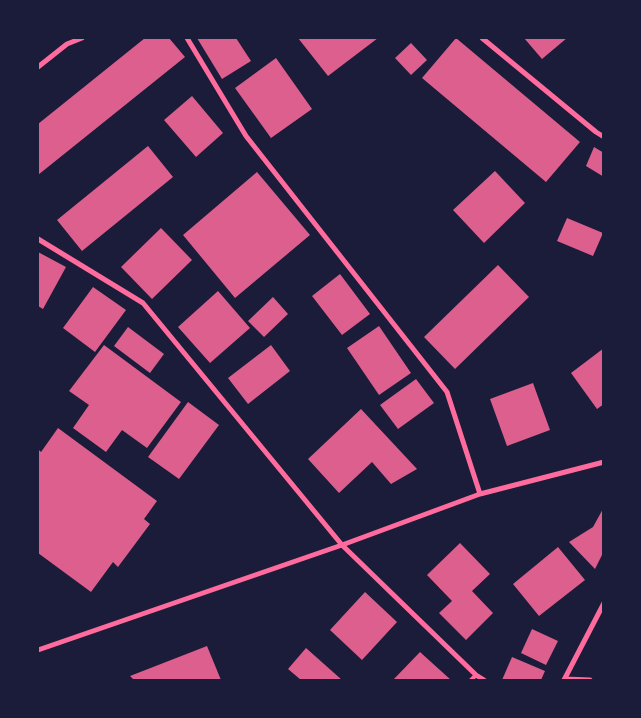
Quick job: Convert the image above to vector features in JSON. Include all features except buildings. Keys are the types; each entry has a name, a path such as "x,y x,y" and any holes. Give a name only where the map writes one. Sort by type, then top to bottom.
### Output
{"street":[{"path":"38,67 67,44 82,38"},
{"path":"187,38 246,136 447,392 480,494"},
{"path":"482,38 604,137"},
{"path":"38,238 143,303 342,545 476,675 484,680"},
{"path":"38,650 342,545 480,494 604,462"},
{"path":"590,680 565,680 604,603"}],"lane":[{"path":"471,680 476,675"}]}
